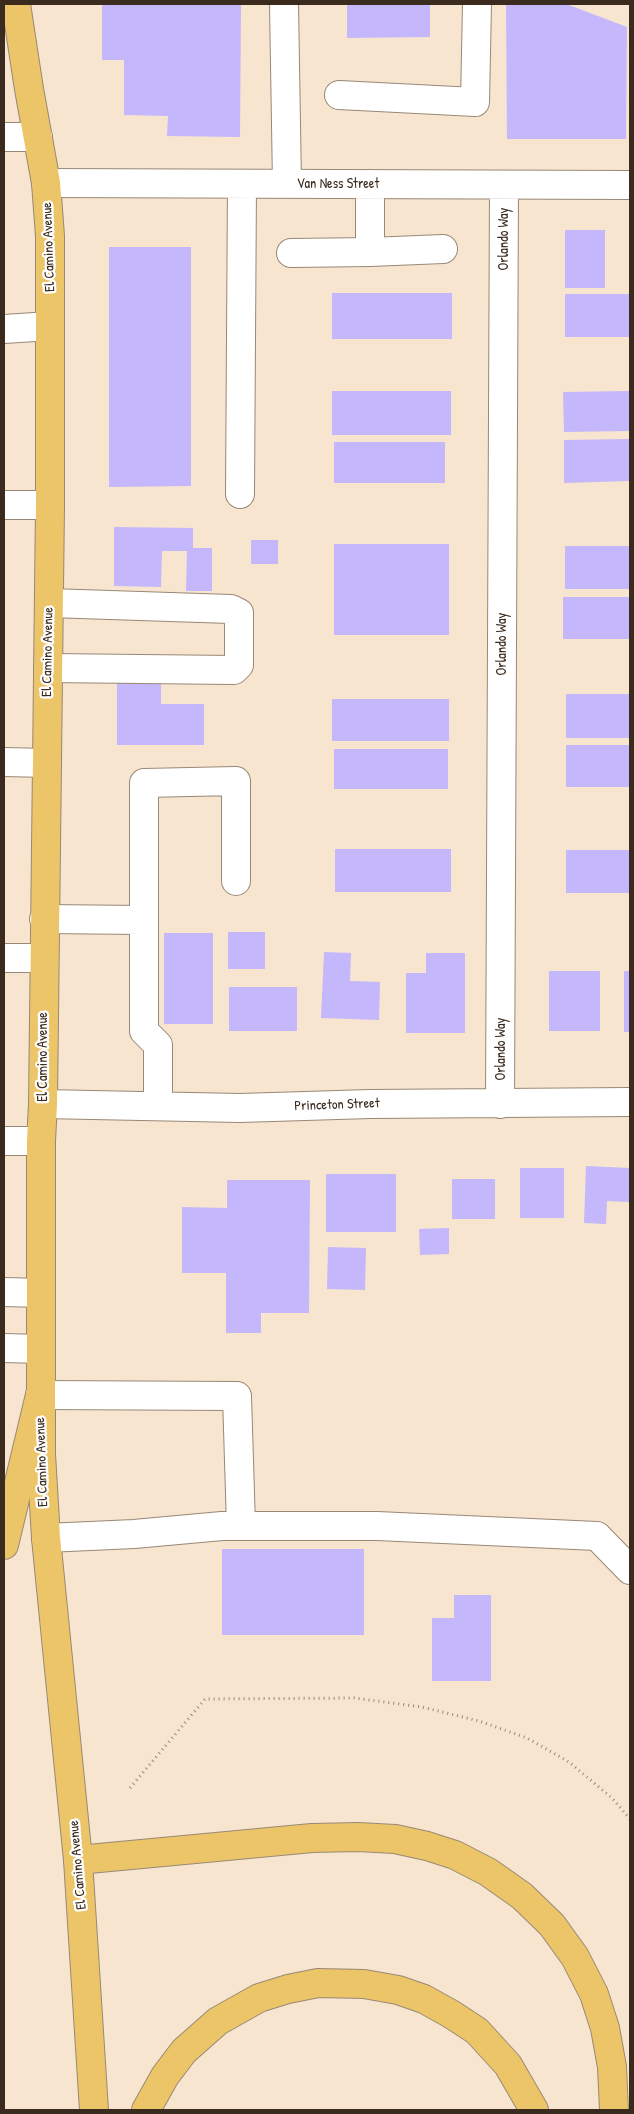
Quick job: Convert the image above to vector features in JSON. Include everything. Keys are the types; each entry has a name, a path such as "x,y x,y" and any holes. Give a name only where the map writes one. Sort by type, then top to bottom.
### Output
{"main road":[{"name":"El Camino Avenue","path":"16,4 46,183 50,236 50,505 41,1141 40,1395 46,1538 78,1860 94,2110"},
{"path":"4,1545 40,1395"},
{"path":"78,1860 312,1838 358,1837 395,1839 455,1855 488,1872 522,1896 552,1925 574,1958 594,1994 606,2028 612,2066 614,2110"},
{"path":"146,2110 165,2076 184,2051 218,2021 259,1998 288,1989 318,1983 364,1984 398,1990 424,1999 451,2014 477,2032 508,2065 534,2110"}],"street":[{"path":"284,4 287,184"},
{"path":"339,95 475,102 477,4"},
{"path":"4,137 38,137"},
{"name":"Van Ness Street","path":"46,183 630,185"},
{"path":"240,494 242,184"},
{"path":"370,184 370,252"},
{"name":"Orlando Way","path":"500,1104 504,185"},
{"path":"291,253 443,249"},
{"path":"4,329 50,326"},
{"path":"4,505 50,505"},
{"path":"48,668 234,670 239,665 239,614 231,609 49,603"},
{"path":"4,762 47,763"},
{"path":"158,1106 158,1045 144,1031 144,783 236,782 236,881"},
{"path":"44,919 143,920"},
{"path":"4,958 44,958"},
{"name":"Princeton Street","path":"43,1104 240,1108 370,1104 630,1102"},
{"path":"4,1141 41,1141"},
{"path":"4,1292 41,1293"},
{"path":"4,1348 40,1349"},
{"path":"40,1395 237,1396 241,1526"},
{"path":"46,1538 241,1526 377,1526 597,1536 630,1570"}],"path":[{"path":"130,1788 205,1700 354,1698 422,1707 479,1721 527,1738 569,1762 612,1798 630,1819"}],"building":[{"path":"102,4 241,4 240,137 167,136 168,116 124,115 124,60 102,60"},
{"path":"347,4 430,4 430,37 347,38"},
{"path":"506,4 569,5 627,27 626,139 507,139"},
{"path":"565,230 605,230 605,288 565,288"},
{"path":"109,247 191,247 191,486 109,487"},
{"path":"332,293 452,293 452,339 332,339"},
{"path":"565,294 630,294 630,337 565,337"},
{"path":"332,391 451,391 451,435 332,435"},
{"path":"630,391 630,431 564,432 563,392"},
{"path":"630,439 630,481 564,483 564,440"},
{"path":"334,442 445,442 445,483 334,483"},
{"path":"114,527 193,528 193,548 212,548 212,591 186,591 187,551 162,551 161,587 114,586"},
{"path":"251,540 278,540 278,564 251,564"},
{"path":"334,544 449,544 449,635 334,635"},
{"path":"565,546 630,546 630,589 565,589"},
{"path":"563,597 630,597 630,639 563,639"},
{"path":"117,681 161,681 161,704 204,704 204,745 117,745"},
{"path":"566,694 630,694 630,738 566,738"},
{"path":"332,699 449,699 449,741 332,741"},
{"path":"566,745 630,745 630,787 566,787"},
{"path":"334,749 448,749 448,789 334,789"},
{"path":"335,849 451,849 451,892 335,892"},
{"path":"566,850 630,850 630,893 566,893"},
{"path":"228,932 265,932 265,969 228,969"},
{"path":"164,933 213,933 213,1024 164,1024"},
{"path":"324,952 351,953 350,981 380,982 379,1020 321,1018"},
{"path":"426,953 465,953 465,1033 406,1033 406,973 426,973"},
{"path":"549,971 600,971 600,1031 549,1031"},
{"path":"624,971 630,971 630,1032 624,1032"},
{"path":"229,987 297,987 297,1031 229,1031"},
{"path":"586,1166 630,1168 630,1202 607,1201 606,1224 584,1223"},
{"path":"520,1168 564,1168 564,1218 520,1218"},
{"path":"326,1174 396,1174 396,1232 326,1232"},
{"path":"452,1179 495,1179 495,1219 452,1219"},
{"path":"227,1180 310,1180 309,1313 261,1313 261,1333 226,1333 226,1273 182,1273 182,1207 227,1208"},
{"path":"449,1228 449,1254 420,1255 419,1229"},
{"path":"328,1247 366,1248 365,1290 327,1289"},
{"path":"222,1549 364,1549 364,1635 222,1635"},
{"path":"454,1595 491,1595 491,1681 432,1681 432,1618 454,1618"}]}
